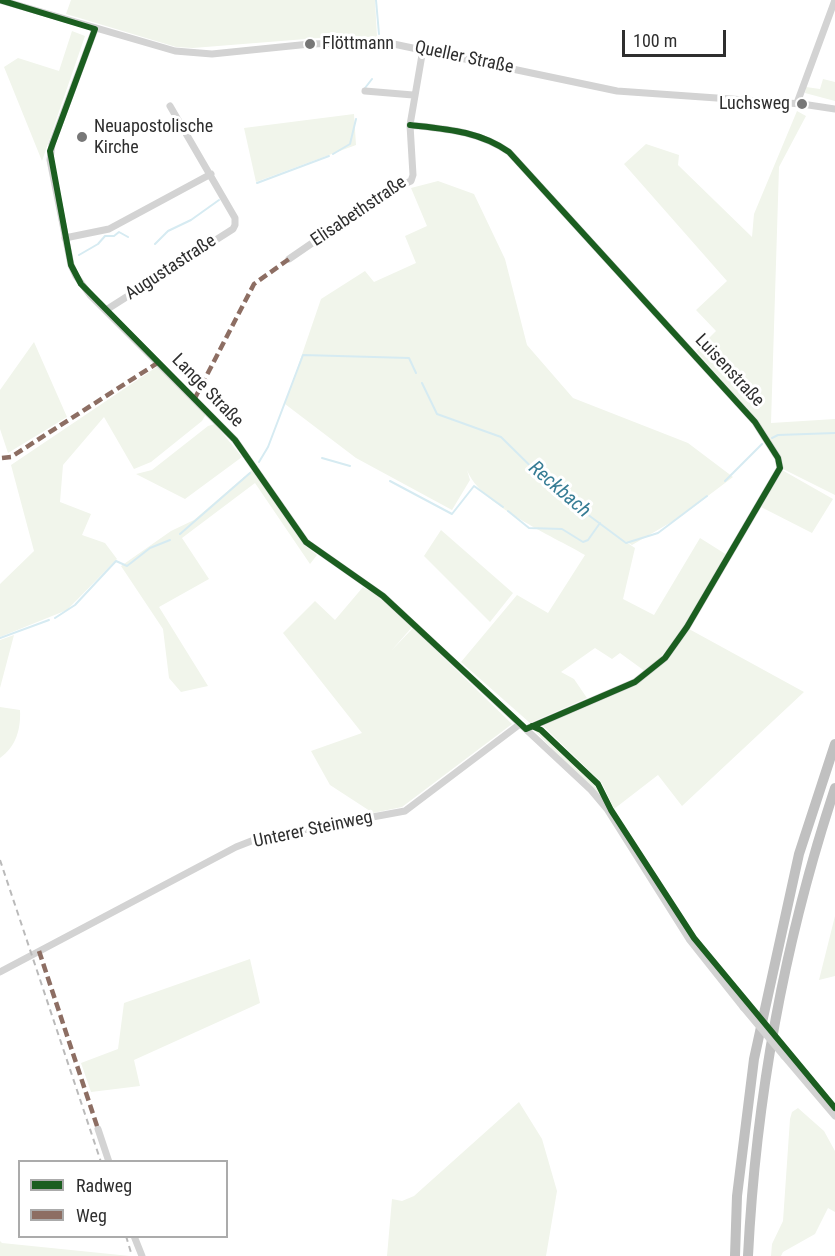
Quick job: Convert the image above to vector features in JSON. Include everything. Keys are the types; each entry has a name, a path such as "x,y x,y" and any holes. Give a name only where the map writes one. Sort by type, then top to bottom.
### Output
{"highway":[{"path":"735,1256 737,1196 754,1059 799,854 835,744"},
{"path":"748,1256 751,1194 765,1079 812,859 835,788"}],"street":[{"name":"Queller Straße","path":"0,0 163,48 194,54 359,41 384,42 617,91 797,104 835,109"},
{"path":"797,104 835,0"},
{"name":"Lange Straße","path":"95,29 50,151 65,238 76,276 106,310 235,441 306,542 383,596 591,790 607,809 689,939 835,1116"},
{"name":"Elisabethstraße","path":"289,259 388,191 411,181 413,175 410,125 413,95 423,49"},
{"path":"365,91 413,95"},
{"path":"65,238 110,229 211,174 170,106"},
{"name":"Luisenstraße","path":"410,125 459,130 486,138 509,152 755,422 777,458 780,468 687,627 665,658 635,682 523,726"},
{"name":"Augustastraße","path":"106,310 236,225 211,174"},
{"name":"Unterer Steinweg","path":"0,972 236,847 259,838 405,811 523,726"},
{"path":"98,1129 109,1160"},
{"path":"135,1238 142,1256"}],"shaded area":[{"path":"71,0 375,0 377,37 331,37 193,48 176,47 66,14"},
{"path":"72,31 85,36 42,161 4,67 18,58 59,71"},
{"path":"823,79 835,82 835,101 805,93 806,87 820,89"},
{"path":"797,111 806,116 779,167 771,423 835,419 835,495 781,468 768,436 759,422 696,351 716,331 696,310 727,281 624,164 646,144 679,155 678,165 752,237 754,214"},
{"path":"354,114 356,145 256,182 244,128"},
{"path":"438,181 474,194 505,259 527,345 573,398 688,443 733,477 680,517 632,545 623,540 635,548 623,599 654,615 700,538 727,555 691,616 670,646 646,672 620,653 612,659 595,648 561,672 574,679 587,698 530,723 461,662 517,595 548,613 585,555 502,507 474,483 467,470 470,480 452,510 356,458 285,404 321,299 365,271 374,282 416,263 405,236 427,226 411,188"},
{"path":"34,342 67,417 8,453 0,429 0,390"},
{"path":"158,366 206,414 202,421 151,462 134,469 104,417 63,465 60,502 91,514 82,535 105,543 117,559 67,610 0,637 0,584 34,551 11,465"},
{"path":"215,424 242,457 185,499 136,474 152,470 208,426"},
{"path":"252,470 303,544 317,555 310,564 255,483 182,538 209,579 159,607 208,686 181,692 169,678 163,629 121,566 171,531 194,520"},
{"path":"782,470 833,499 812,533 761,507"},
{"path":"441,530 513,593 490,622 424,556"},
{"path":"363,587 380,597 413,626 391,651 413,628 512,724 402,807 373,813 330,785 311,751 362,733 283,633 315,601 335,620"},
{"path":"689,629 804,692 682,806 658,775 614,809 602,783 542,725 624,689 659,664"},
{"path":"14,635 0,688 0,640"},
{"path":"0,707 20,710 20,717 14,743 0,758"},
{"path":"533,729 540,732 596,785 605,803"},
{"path":"835,916 835,976 819,980"},
{"path":"250,959 260,1003 134,1060 140,1086 91,1092 81,1063 118,1049 124,1003"},
{"path":"519,1102 542,1139 557,1191 546,1256 387,1256 392,1199 402,1201 414,1196"},
{"path":"798,1108 824,1131 835,1151 835,1212 828,1208 815,1234 783,1252 781,1256 771,1256 772,1244 783,1221 790,1119 792,1112"},
{"path":"0,1241 2,1243 130,1256 0,1256"}],"waterway":[{"path":"376,0 379,34"},
{"path":"365,88 372,79"},
{"path":"333,154 350,144 356,119"},
{"path":"257,183 329,156"},
{"path":"155,244 168,231 191,220 219,200"},
{"path":"79,255 98,244 105,236 114,236 119,232 128,237"},
{"name":"Reckbach","path":"259,462 268,447 303,355 409,358 416,373"},
{"name":"Reckbach","path":"422,383 437,414 501,437 571,506 587,514 626,543 658,533 707,496"},
{"name":"Reckbach","path":"772,438 778,435 835,433"},
{"name":"Reckbach","path":"725,481 762,444"},
{"path":"322,458 350,466"},
{"name":"Reckbach","path":"180,534 250,473"},
{"path":"390,481 452,514 474,486 503,507"},
{"path":"508,511 529,528 562,529 583,542 588,540 600,523"},
{"name":"Reckbach","path":"55,618 75,605 116,561 127,566 150,548 170,540"},
{"name":"Reckbach","path":"0,638 49,620"}],"railway":[{"path":"0,860 100,1160"},
{"path":"127,1238 132,1256"}],"marked path":[{"path":"195,398 254,284 289,259"},
{"path":"2,458 11,457 159,362"},
{"path":"39,951 98,1129"}],"cycle path":[{"path":"0,0 95,29 50,151 71,265 81,284 235,440 306,542 383,596 526,729 635,682 665,658 687,627 780,468 778,458 755,422 509,152 474,135 410,125"},
{"path":"532,726 541,730 598,784 611,810 694,938 835,1108"}],"place":[{"name":"Flöttmann","path":"310,44"},
{"name":"Luchsweg","path":"802,104"},
{"name":"Neuapostolische Kirche","path":"82,137"}]}
